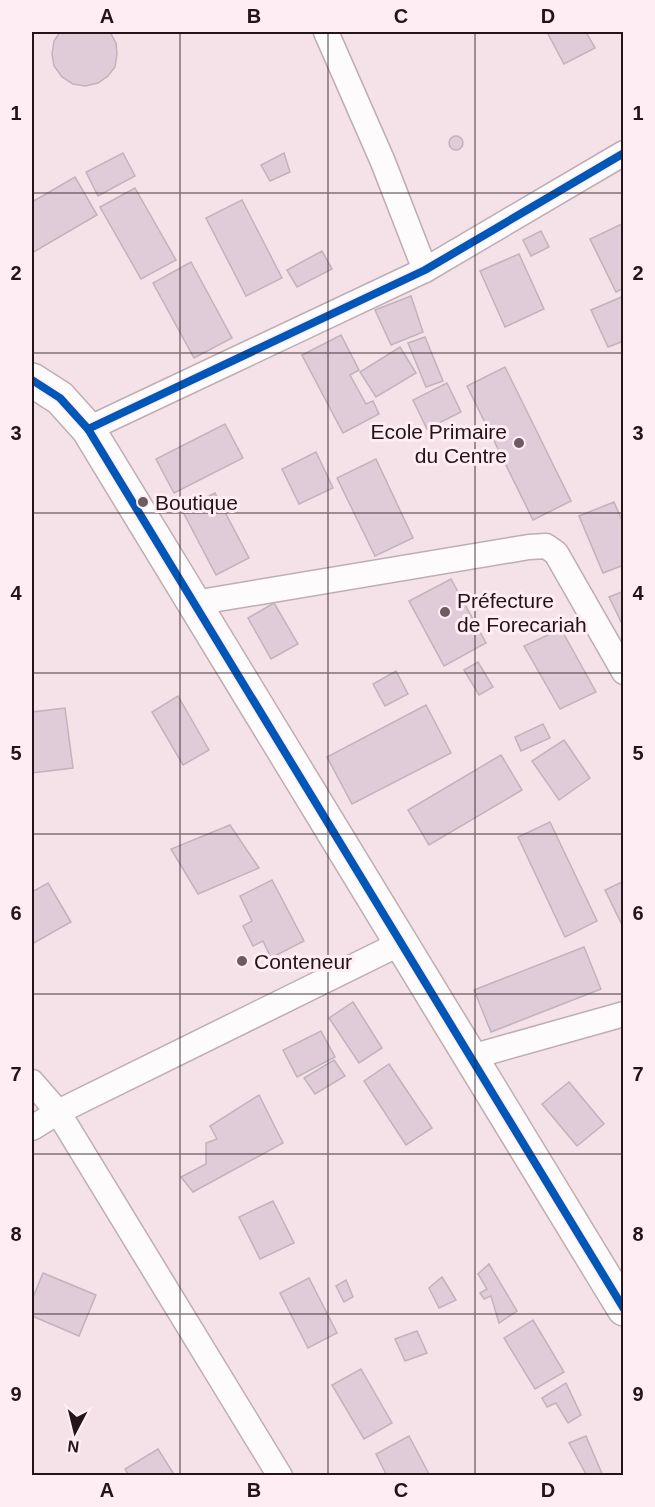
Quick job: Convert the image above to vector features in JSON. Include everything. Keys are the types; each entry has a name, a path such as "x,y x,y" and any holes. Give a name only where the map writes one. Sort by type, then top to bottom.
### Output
{"street":[{"path":"326,32 383,162 425,270"},
{"path":"88,429 425,270 624,153"},
{"path":"32,380 60,398 88,429 624,1309"},
{"path":"194,603 546,546 556,553 624,672"},
{"path":"32,1128 58,1112 401,943"},
{"path":"471,1058 624,1014"},
{"path":"32,1082 58,1112 280,1476"}],"building":[{"path":"60,32 110,32 116,43 115,67 98,83 85,86 73,84 62,77 54,66 52,54 54,41"},
{"path":"547,32 586,32 595,48 564,64"},
{"path":"453,136 459,136 463,143 459,150 453,150 449,146 449,140"},
{"path":"123,153 135,176 98,196 86,172"},
{"path":"284,153 290,172 270,181 261,165"},
{"path":"75,177 97,215 32,253 32,202"},
{"path":"135,188 176,260 141,279 100,207"},
{"path":"242,200 282,278 246,296 206,218"},
{"path":"624,223 624,288 616,292 590,239"},
{"path":"541,231 549,247 531,256 523,240"},
{"path":"322,251 332,269 297,287 287,270"},
{"path":"519,254 544,309 505,327 480,271"},
{"path":"191,262 232,338 194,358 153,283"},
{"path":"411,296 423,332 391,345 375,310"},
{"path":"624,296 624,341 608,347 591,310"},
{"path":"341,335 359,370 350,375 366,404 373,401 379,414 343,433 302,355"},
{"path":"425,337 443,381 426,387 408,343"},
{"path":"400,347 416,373 376,397 360,372"},
{"name":"Ecole Primaire du Centre","path":"505,367 571,501 533,520 467,386"},
{"path":"447,383 461,412 427,429 413,400"},
{"path":"225,424 243,458 174,493 156,459"},
{"path":"316,452 333,488 299,504 282,469"},
{"path":"376,459 413,538 375,556 337,478"},
{"path":"215,493 249,558 216,575 182,510"},
{"path":"614,502 624,525 624,565 603,573 579,516"},
{"path":"451,579 486,643 444,666 409,601"},
{"path":"624,591 624,628 609,597"},
{"path":"274,603 298,644 271,659 248,618"},
{"path":"561,629 596,692 560,709 524,646"},
{"path":"478,662 493,687 479,695 464,670"},
{"path":"396,671 408,694 385,706 373,684"},
{"path":"178,696 209,750 183,765 152,712"},
{"path":"426,705 451,753 352,804 327,757"},
{"path":"65,708 73,768 32,773 32,712"},
{"path":"543,724 550,738 521,751 515,737"},
{"path":"564,740 590,778 559,800 532,761"},
{"path":"501,755 522,790 429,845 408,810"},
{"path":"550,822 597,921 565,937 518,837"},
{"path":"230,825 259,868 198,894 171,849"},
{"path":"272,880 304,941 271,958 263,941 253,946 243,926 252,921 240,896"},
{"path":"624,881 624,929 605,890"},
{"path":"48,883 71,922 32,944 32,892"},
{"path":"584,947 601,989 491,1032 474,990"},
{"path":"353,1002 382,1048 359,1063 329,1018"},
{"path":"321,1031 335,1057 297,1077 283,1050"},
{"path":"334,1060 345,1076 315,1094 304,1078"},
{"path":"389,1064 432,1128 406,1145 364,1081"},
{"path":"569,1082 604,1124 577,1146 542,1104"},
{"path":"259,1095 283,1143 193,1192 181,1177 206,1164 206,1143 217,1139 210,1126"},
{"path":"273,1201 294,1243 260,1259 239,1217"},
{"path":"489,1264 517,1311 499,1323 491,1296 484,1299 480,1293 487,1289 478,1274"},
{"path":"43,1273 96,1295 79,1336 32,1316 32,1300"},
{"path":"442,1277 456,1300 439,1308 429,1288"},
{"path":"309,1278 337,1333 308,1348 280,1293"},
{"path":"346,1280 353,1297 344,1302 336,1286"},
{"path":"533,1320 564,1372 535,1389 504,1338"},
{"path":"417,1331 427,1353 405,1361 395,1339"},
{"path":"361,1369 392,1423 364,1439 332,1385"},
{"path":"566,1383 581,1415 568,1423 556,1403 547,1407 542,1398"},
{"path":"409,1436 430,1476 387,1476 376,1454"},
{"path":"586,1436 603,1476 587,1476 569,1443"},
{"path":"158,1449 175,1476 129,1476 125,1469"}],"cycle path":[{"path":"88,429 425,270 624,153"},
{"path":"32,380 60,398 88,429 624,1309"}],"place":[{"name":"Ecole Primaire du Centre","path":"519,443"},
{"name":"Boutique","path":"143,502"},
{"name":"Préfecture de Forecariah","path":"445,612"},
{"name":"Conteneur","path":"242,961"}]}
